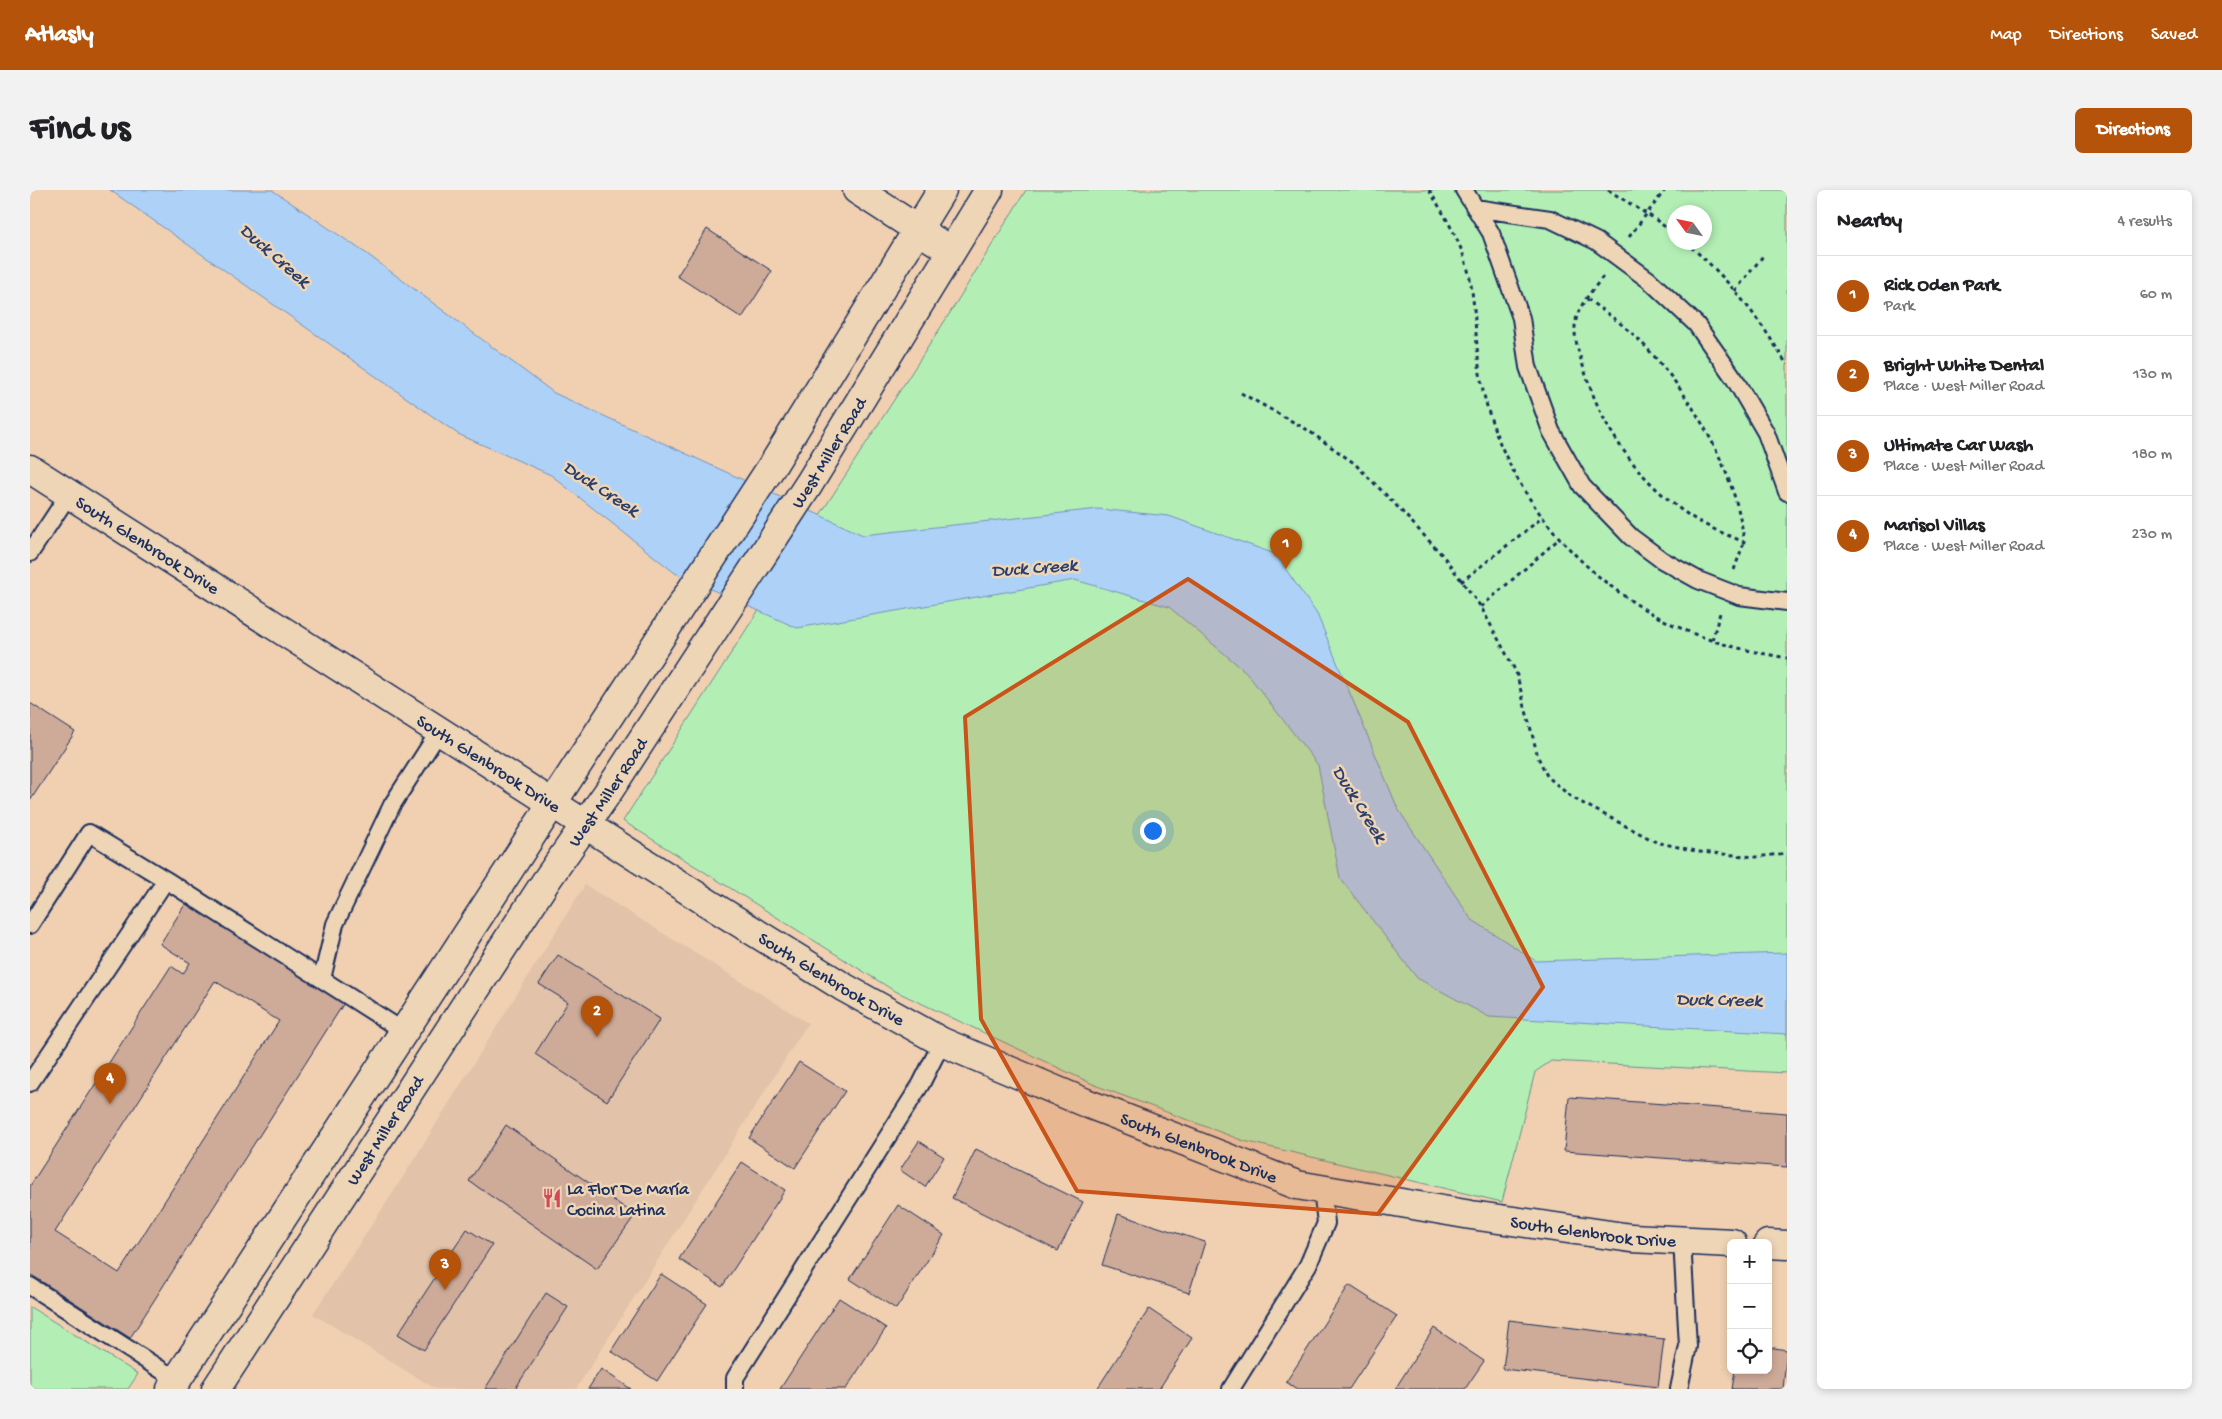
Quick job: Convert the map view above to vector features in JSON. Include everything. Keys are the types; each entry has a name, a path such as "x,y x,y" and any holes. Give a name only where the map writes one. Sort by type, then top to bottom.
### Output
{"main road":[{"path":"857,190 951,250"},
{"path":"174,1385 774,462 942,190"},
{"name":"West Miller Road","path":"216,1389 540,890 586,824 809,484 989,190"},
{"name":"South Glenbrook Drive","path":"30,470 187,572 440,730 845,988 942,1042 1095,1107 1297,1185 1471,1215 1631,1238 1727,1243"},
{"path":"1772,1244 1787,1245"}],"lane":[{"path":"1464,190 1491,233 1521,318 1528,367 1551,431 1582,486 1631,537 1662,560 1698,580 1739,596 1787,602"},
{"path":"1475,208 1550,219 1596,241 1656,286 1696,324 1734,378 1766,433 1787,492"},
{"path":"30,553 68,494"},
{"path":"322,979 335,924 392,805 440,730"},
{"path":"30,925 89,833 404,1031"},
{"path":"30,1083 166,880"},
{"path":"735,1389 735,1378 920,1084 942,1042"},
{"path":"1230,1389 1308,1266 1326,1224 1322,1190"},
{"path":"1679,1389 1688,1346 1682,1240"},
{"path":"30,1286 174,1385"}],"path":[{"path":"1608,190 1667,229"},
{"path":"1627,240 1645,213 1665,190"},
{"path":"1693,250 1735,291 1764,326 1787,365"},
{"path":"1735,291 1764,256"},
{"path":"1607,270 1575,320 1577,347 1590,388 1610,431 1631,461 1654,488 1688,514 1744,542"},
{"path":"1587,300 1618,321 1640,341 1670,374 1695,410 1718,455 1742,522 1744,542 1734,572"},
{"path":"1241,393 1306,429 1354,463 1437,550 1481,607 1516,672 1538,757 1547,776 1571,797 1656,842 1700,852 1746,856 1787,853"},
{"path":"1461,582 1543,517"},
{"path":"1481,607 1560,538"},
{"path":"1712,640 1721,610"}],"highlighted area":[{"path":"1188,579 1408,722 1543,987 1378,1214 1077,1191 981,1019 965,717"}],"shaded area":[{"path":"585,885 808,1023 576,1389 436,1389 313,1314 400,1182"}],"green space":[{"path":"1026,190 1787,190 1787,1073 1551,1061 1535,1072 1502,1202 1244,1141 1097,1086 893,990 623,821 948,316"},
{"path":"30,1307 138,1374 128,1389 30,1389"}],"water":[{"name":"Duck Creek","path":"110,190 272,190 367,254 554,393 863,535 1098,509 1169,516 1275,554 1317,614 1398,809 1471,919 1536,961 1787,953 1787,1034 1489,1017 1417,978 1340,878 1318,765 1246,672 1169,607 1075,580 797,628 675,573 551,475 458,434"}],"building":[{"path":"707,229 772,271 742,318 677,276"},
{"path":"30,703 75,732 30,801"},
{"path":"186,903 344,1003 130,1338 30,1274 30,1186 171,966 183,974 190,963 160,944","holes":["215,981 279,1021 119,1273 55,1232"]},
{"path":"558,955 660,1019 607,1101 535,1054 568,1002 539,984"},
{"path":"799,1062 845,1091 795,1168 749,1138"},
{"path":"1569,1097 1787,1113 1787,1167 1564,1151"},
{"name":"La Flor De María Cocina Latina","path":"506,1125 635,1215 597,1269 469,1181"},
{"path":"919,1141 944,1157 925,1187 900,1170"},
{"path":"976,1149 1083,1202 1058,1251 952,1198"},
{"path":"742,1162 785,1190 722,1287 679,1259"},
{"path":"898,1205 944,1235 896,1309 850,1279"},
{"path":"1118,1214 1205,1242 1189,1293 1102,1265"},
{"path":"467,1229 492,1245 424,1350 398,1334"},
{"path":"661,1274 707,1304 657,1381 611,1351"},
{"path":"1349,1285 1397,1316 1349,1389 1297,1389 1286,1382"},
{"path":"546,1293 568,1307 515,1389 485,1389"},
{"path":"839,1298 886,1328 846,1389 780,1389"},
{"path":"1149,1309 1192,1338 1159,1389 1097,1389"},
{"path":"1509,1320 1664,1339 1658,1387 1503,1369"},
{"path":"1434,1328 1484,1361 1465,1389 1395,1389"},
{"path":"1772,1348 1787,1350 1783,1389 1732,1389 1734,1374 1772,1374"},
{"path":"601,1369 631,1389 588,1389"}],"place":[{"name":"Rick Oden Park","path":"1286,569"},
{"name":"Bright White Dental","path":"597,1037"},
{"name":"Marisol Villas","path":"110,1104"},
{"name":"La Flor De María Cocina Latina","path":"552,1198"},
{"name":"Ultimate Car Wash","path":"445,1290"}]}
